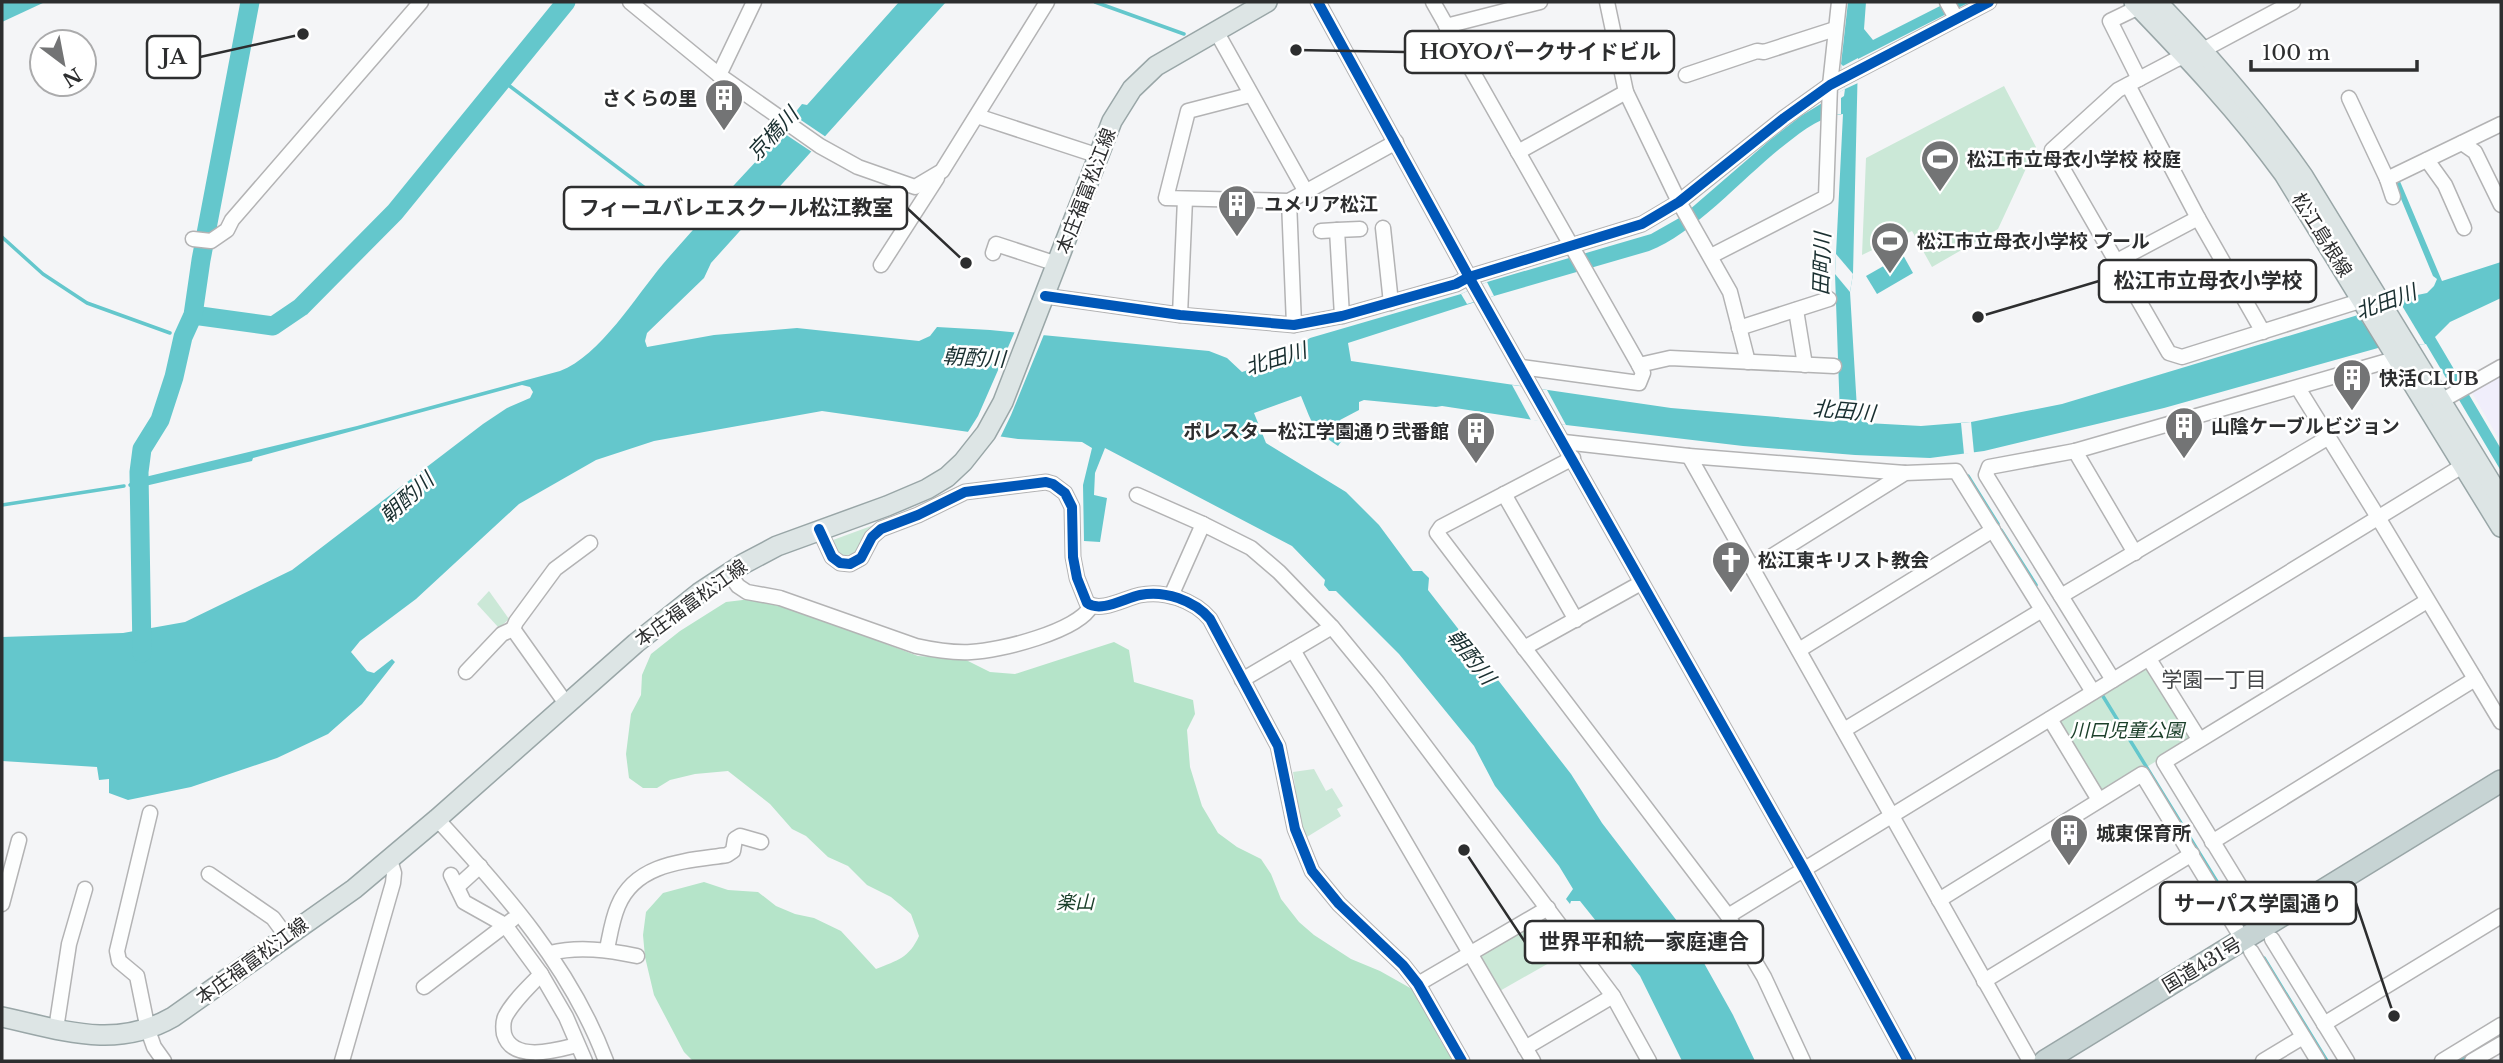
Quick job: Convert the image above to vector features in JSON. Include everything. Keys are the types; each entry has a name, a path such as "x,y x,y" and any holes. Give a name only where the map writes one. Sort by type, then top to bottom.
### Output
{"highway":[{"name":"国道431号","path":"2269,932 2501,781"},
{"name":"国道431号","path":"2045,1061 2501,798"},
{"name":"国道431号","path":"2072,1061 2247,945"}],"main road":[{"name":"本庄福富松江線","path":"2,1017 87,1034 116,1036 148,1030 199,1001 390,860 676,610 728,572 777,545 927,489 956,470 977,447 1003,402 1112,121 1132,89 1156,66 1267,2"},
{"name":"松江島根線","path":"2143,4 2271,130 2302,176 2370,303 2501,527"},
{"name":"松江島根線","path":"2400,352 2453,394 2501,499"}],"street":[{"path":"193,239 211,241 227,230 232,220 421,2"},
{"path":"630,2 719,75 850,164 915,187 942,171"},
{"path":"719,75 754,2"},
{"path":"881,265 1047,2"},
{"path":"1318,2 1803,868 1908,1061"},
{"path":"1433,2 1643,373 1639,383 1523,371"},
{"path":"1446,26 1540,2"},
{"path":"1607,2 1626,92 1682,207 1730,292 1748,362"},
{"path":"1711,256 1826,197 1829,117 1839,2"},
{"path":"1045,296 1180,315 1294,325 1391,303 1575,249 1682,207 1784,118 1951,10 1989,2"},
{"path":"2293,2 2134,82 2110,98 2052,150 2169,353 2182,357 2370,303"},
{"path":"2143,4 2110,21 2134,82 2198,218 2263,332"},
{"path":"1686,75 1835,29"},
{"path":"1216,31 1306,192"},
{"path":"1518,152 1626,92"},
{"path":"1250,95 1188,111 1166,198 1289,201 1396,142"},
{"path":"2349,98 2393,197"},
{"path":"977,116 1099,156"},
{"path":"2387,179 2501,124"},
{"path":"2462,142 2475,152 2501,205"},
{"path":"2427,160 2445,184 2464,228"},
{"path":"1180,315 1185,199"},
{"path":"1289,201 1294,325"},
{"path":"2117,261 2198,218"},
{"path":"1382,228 1391,303"},
{"path":"1321,231 1360,229"},
{"path":"1337,230 1342,316"},
{"path":"993,253 996,244 1057,264"},
{"path":"1740,328 1829,299"},
{"path":"1796,310 1805,365"},
{"path":"2101,687 2061,596 1986,475 1989,467 2075,450 2298,388 2400,352"},
{"path":"1639,365 1670,358 1834,366"},
{"path":"2453,394 2501,367"},
{"path":"2298,388 2501,722"},
{"path":"1561,437 1689,456 1905,473 1956,471 2042,610 2101,687"},
{"path":"2061,596 2329,437"},
{"path":"2075,450 2135,553"},
{"path":"1689,456 2029,1061"},
{"path":"1573,458 1441,527 1437,533 1728,916 1764,977 1803,1061"},
{"path":"1728,916 2463,465"},
{"path":"1753,568 1905,473"},
{"path":"819,529 832,557 840,563 850,564 860,558 872,537 881,529 918,515 965,492 1046,482 1062,489 1071,502 1073,557 1077,578 1083,596 1091,606"},
{"path":"1504,494 1576,620"},
{"path":"1137,495 1251,548 1279,572 1332,627 1385,693 1613,996 1649,1061"},
{"path":"1171,596 1203,524"},
{"path":"1798,650 1993,530"},
{"path":"466,672 502,634 513,629 555,569 590,543"},
{"path":"728,572 741,590 747,593 780,598 916,646 937,650 971,652 1009,646 1073,624 1085,615 1091,606"},
{"path":"1524,648 1641,583"},
{"path":"1091,606 1139,595 1171,596 1192,604 1205,613 1278,746 1296,829 1312,871 1325,889 1403,965 1418,984 1462,1061"},
{"path":"2347,1061 2164,762 2427,601"},
{"path":"1844,730 2042,610"},
{"path":"1242,680 1332,627"},
{"path":"513,629 567,705"},
{"path":"1293,650 1529,1055 1613,996"},
{"path":"2149,659 2199,739"},
{"path":"2212,842 2475,679"},
{"path":"2050,719 2099,800"},
{"path":"1939,900 2143,774 2318,1061"},
{"path":"150,813 117,951 119,961 137,976 148,1030 154,1047 164,1061"},
{"path":"437,819 520,913 550,953 586,1015 606,1061"},
{"path":"607,949 618,905 642,875 678,862 727,855 733,851 735,839 740,836 761,842"},
{"path":"2,904 19,840"},
{"path":"1984,981 2192,854"},
{"path":"342,1061 393,883 394,873 390,860"},
{"path":"480,866 454,881 468,905 505,925 541,974 585,1061"},
{"path":"209,874 273,918 287,937"},
{"path":"56,1028 69,944 85,890"},
{"path":"1418,984 1548,908"},
{"path":"424,987 520,913"},
{"path":"2324,1024 2501,916"},
{"path":"550,953 607,949 637,956"},
{"path":"541,974 505,1017 503,1028 507,1041 514,1047 543,1053 575,1041"},
{"path":"2442,1061 2501,1025"},
{"path":"2263,1061 2303,1037"},
{"path":"569,1061 575,1041"},
{"path":"2473,1061 2501,1044"}],"shaded area":[{"path":"2501,374 2501,443 2471,391"}],"green space":[{"name":"松江市立母衣小学校 校庭","path":"2004,86 2036,147 1998,229 1932,267 1912,231 1862,255 1866,158"},
{"path":"882,522 856,553 844,556 836,552 833,540"},
{"path":"489,591 509,619 499,628 477,604"},
{"name":"楽山","path":"751,599 845,623 881,642 918,656 964,659 990,672 1015,674 1114,642 1129,650 1134,682 1193,700 1195,714 1187,730 1190,767 1202,806 1218,833 1237,847 1261,859 1271,874 1281,899 1299,922 1314,935 1351,959 1412,989 1431,1012 1440,1040 1454,1061 693,1061 684,1052 654,995 645,957 643,935 646,912 663,893 704,882 728,890 758,892 776,906 814,918 841,931 876,969 907,954 919,936 911,914 891,897 867,885 848,866 828,857 806,836 792,829 770,804 728,771 695,774 670,780 657,788 643,788 629,778 626,754 631,714 641,695 642,675 651,654 680,631 726,602"},
{"name":"川口児童公園","path":"2149,669 2191,735 2191,740 2104,793 2100,791 2061,721"},
{"path":"1314,769 1326,791 1332,788 1343,806 1337,809 1341,816 1302,840 1291,790 1295,786 1293,772"},
{"path":"1548,917 1572,950 1498,992 1478,957"}],"water":[{"path":"2,2 45,2 2,22"},
{"path":"899,2 946,2 711,263 704,278 647,333 647,347 714,335 797,328 919,341 930,336 937,327 1209,351 1227,358 1242,372 1285,358 1288,352 1310,338 1651,234 1681,217 1801,116 1845,89 1841,64 1848,2 1866,2 1864,29 1873,40 1948,2 1970,2 1858,59 1853,274 1850,292 1857,409 1867,423 1921,426 1971,422 2062,404 2358,315 2398,299 2427,293 2437,279 2433,276 2394,182 2399,179 2442,281 2501,262 2501,298 2450,322 2435,337 2501,449 2501,471 2426,344 2378,348 2164,408 1984,451 1930,458 1743,446 1566,425 1442,406 1364,400 1359,402 1359,410 1340,420 1345,436 1338,446 1314,425 1301,396 1254,413 1266,443 1346,492 1379,525 1413,571 1422,571 1429,578 1428,590 1571,774 1602,823 1690,938 1755,1061 1682,1061 1640,976 1580,901 1571,901 1570,904 1566,899 1573,889 1559,866 1495,786 1474,746 1399,654 1336,591 1329,591 1324,585 1325,580 1292,546 1105,448 1095,473 1094,495 1107,498 1100,542 1084,541 1083,485 1092,448 1082,442 1018,439 822,411 654,441 596,460 519,504 416,599 360,641 351,652 367,671 374,673 392,659 395,662 362,704 328,734 277,758 191,787 128,800 109,793 109,779 99,780 97,767 2,761 2,637 123,633 185,622 292,570 483,424 507,408 530,398 533,392 530,387 522,385 253,458 252,461 145,486 145,477 357,426 560,371 575,363 603,339 676,249 772,144 780,131 776,128 789,112 794,114 802,104 807,105","holes":["1843,114 1835,274 1840,416 1834,422 1671,408 1351,361 1348,343 1494,296 1649,251 1666,243 1700,219 1803,131 1826,118"]},
{"name":"松江市立母衣小学校 プール","path":"1903,255 1913,273 1877,294 1866,276"}],"pier":[{"path":"1858,58 1858,83 1845,89 1841,64 1843,66"},
{"path":"1845,89 1841,98 1841,114 1824,117 1823,101"},
{"path":"789,112 826,137 812,152 776,128"},
{"path":"1836,254 1853,274 1850,292 1835,274"},
{"path":"1487,282 1494,296 1467,304 1461,294"},
{"path":"2398,299 2425,344 2379,348 2358,315"},
{"path":"1016,329 1045,332 1011,415 999,440 966,435 978,416"},
{"path":"1512,385 1547,390 1566,425 1531,420"},
{"path":"1971,422 1974,453 1964,454 1961,423"}],"waterway":[{"path":"142,653 139,472 142,449 160,420 183,337 193,315 250,2"},
{"path":"193,315 273,326 301,307 395,212 566,2"},
{"path":"1095,2 1184,34"},
{"path":"503,81 682,216"},
{"path":"2,237 43,274 87,303 170,333"},
{"path":"176,335 183,337"},
{"path":"1968,476 1998,524"},
{"path":"130,485 140,479 148,480"},
{"path":"2,505 124,486"},
{"path":"2001,530 2036,585"},
{"path":"2101,693 2243,924"},
{"path":"2264,958 2327,1061"},
{"path":"2458,1061 2501,1034"}],"cycle path":[{"path":"1318,2 1469,277 1803,868 1908,1061"},
{"path":"1045,296 1180,315 1294,325 1342,316 1456,284 1469,277 1642,224 1679,202 1830,85 1989,2"},
{"path":"819,529 832,557 840,563 850,564 861,558 872,537 881,529 918,515 965,492 1046,482 1065,493 1072,507 1073,557 1077,578 1087,603 1106,606 1140,595 1168,595 1196,607 1210,619 1278,746 1295,829 1312,871 1339,904 1403,965 1418,984 1462,1061"}],"place":[{"name":"JA","path":"303,34"},
{"name":"HOYOパークサイドビル","path":"1296,50"},
{"name":"さくらの里","path":"724,132"},
{"name":"松江市立母衣小学校 校庭","path":"1940,193"},
{"name":"ユメリア松江","path":"1237,238"},
{"name":"フィーユバレエスクール松江教室","path":"966,263"},
{"name":"松江市立母衣小学校 プール","path":"1890,275"},
{"name":"松江市立母衣小学校","path":"1978,317"},
{"name":"快活CLUB","path":"2352,412"},
{"name":"山陰ケーブルビジョン","path":"2184,460"},
{"name":"ポレスター松江学園通り弐番館","path":"1476,465"},
{"name":"松江東キリスト教会","path":"1731,594"},
{"name":"世界平和統一家庭連合","path":"1464,850"},
{"name":"城東保育所","path":"2069,867"},
{"name":"サーパス学園通り","path":"2394,1016"}],"district":[{"name":"学園一丁目","path":"2214,680"}],"water label":[{"name":"京橋川","path":"773,134"},
{"name":"田町川","path":"1822,264"},
{"name":"北田川","path":"2386,302"},
{"name":"朝酌川","path":"974,358"},
{"name":"北田川","path":"1276,359"},
{"name":"北田川","path":"1844,411"},
{"name":"朝酌川","path":"407,498"},
{"name":"朝酌川","path":"1471,657"}]}
